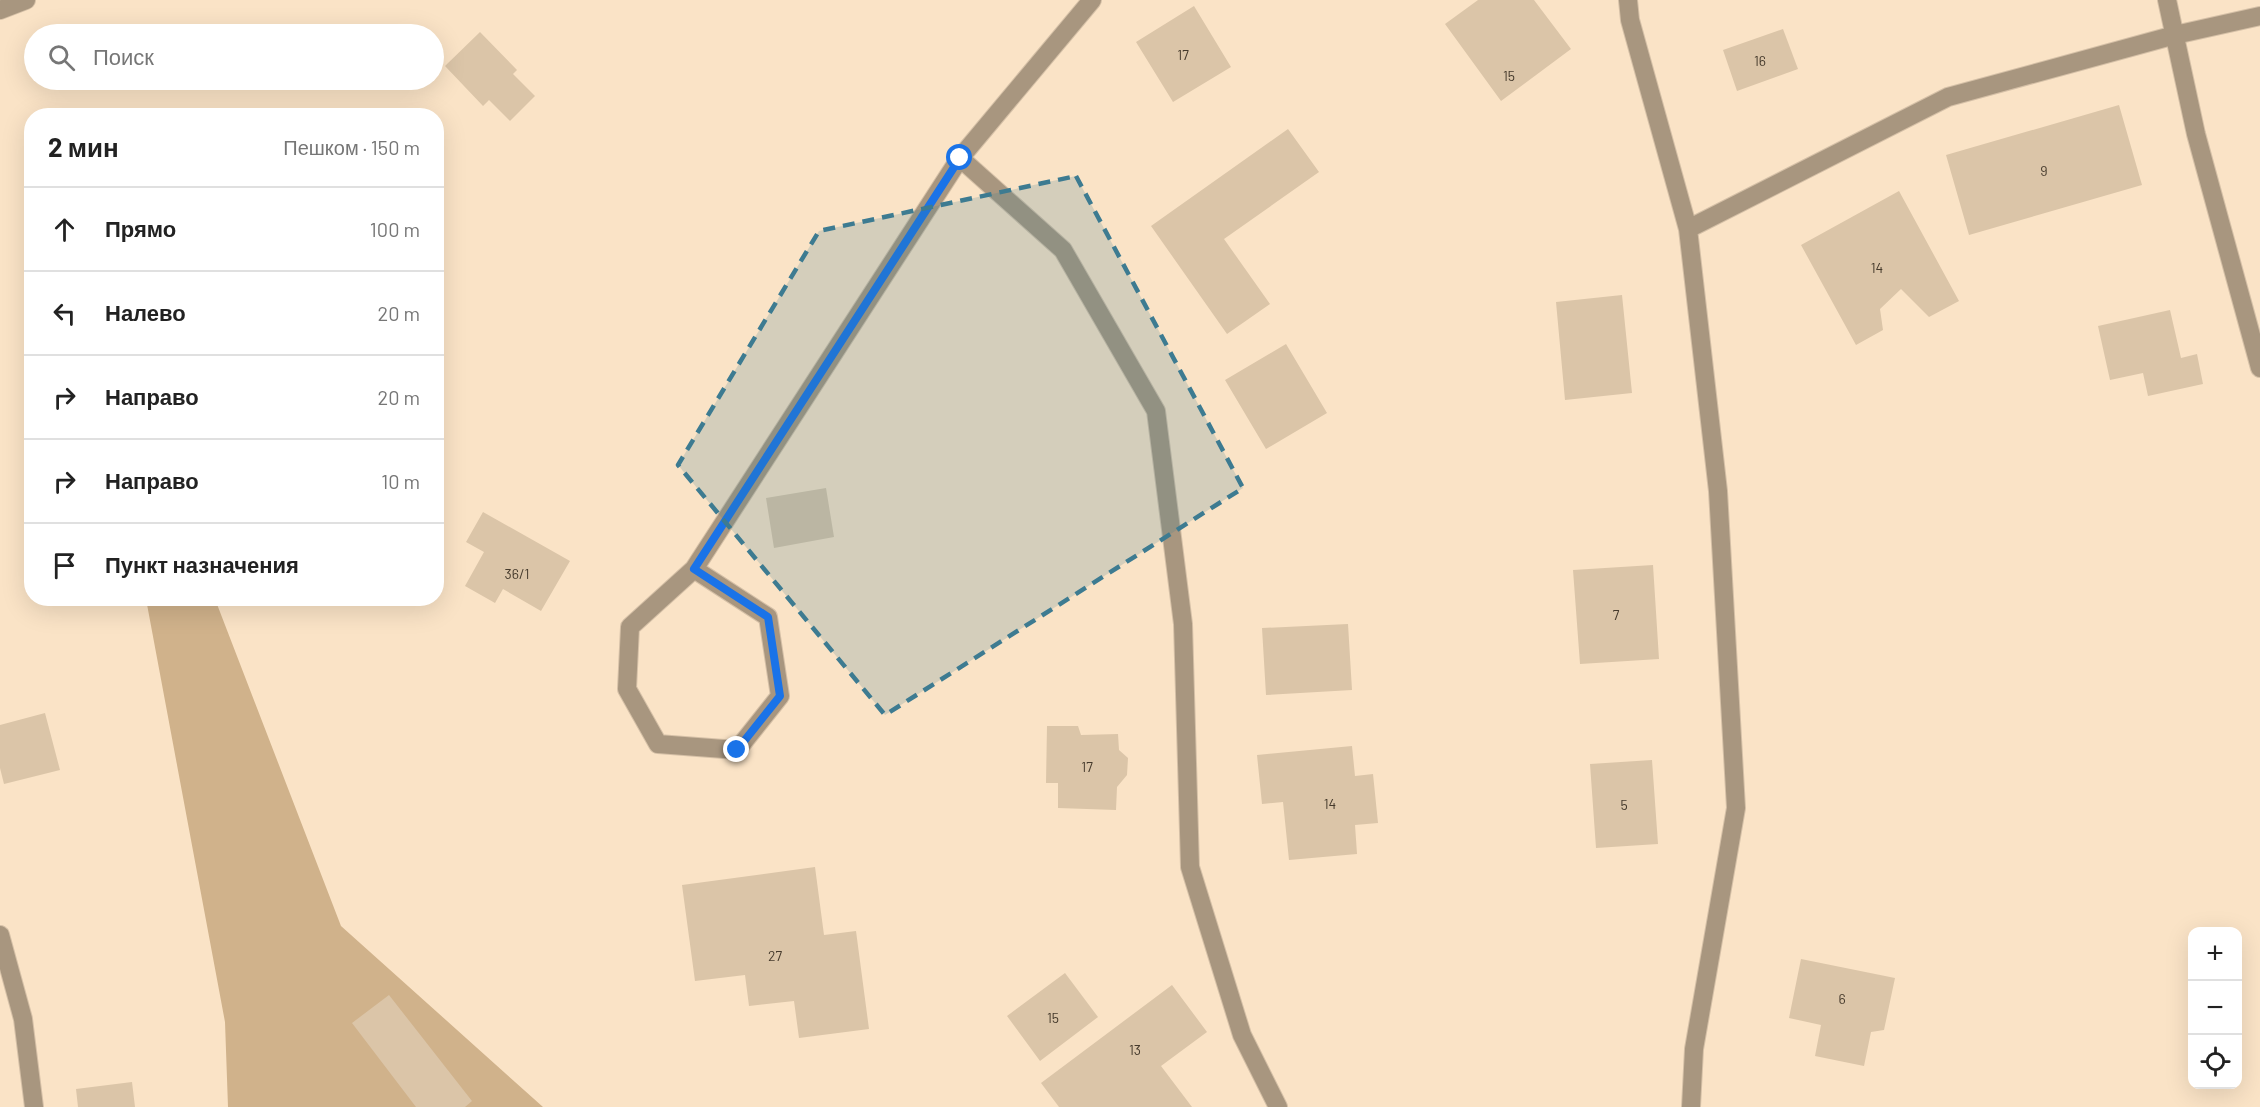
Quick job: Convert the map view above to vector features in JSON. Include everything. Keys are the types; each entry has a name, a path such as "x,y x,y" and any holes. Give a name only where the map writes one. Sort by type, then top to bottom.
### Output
{"street":[{"path":"0,10 26,0"},
{"path":"694,569 768,617 780,696 737,750 658,744 627,689 630,627 694,569 960,158 1092,0"},
{"path":"1628,0 1630,21 1688,229 1718,490 1736,808 1694,1049 1691,1107"},
{"path":"2167,0 2196,134 2260,368"},
{"path":"1688,229 1948,97 2175,35 2260,16"},
{"path":"960,158 1063,250 1156,411 1183,624 1190,867 1242,1035 1278,1107"},
{"path":"0,935 23,1019 34,1107"}],"highlighted area":[{"path":"1076,176 1243,488 885,715 678,465 819,231"}],"shaded area":[{"path":"147,606 218,606 341,926 543,1107 228,1107 225,1022"}],"building":[{"path":"1478,0 1534,0 1571,49 1501,101 1445,24"},
{"path":"1194,6 1231,67 1173,102 1136,42"},
{"path":"1783,29 1798,69 1737,91 1723,50"},
{"path":"480,32 517,70 513,74 535,96 510,121 489,100 483,106 445,66"},
{"path":"2119,105 2142,185 1969,235 1946,155"},
{"path":"1288,129 1319,172 1224,239 1270,304 1227,334 1151,226"},
{"path":"1899,191 1959,301 1929,317 1901,289 1880,309 1883,330 1856,345 1801,245"},
{"path":"1622,295 1632,393 1565,400 1556,302"},
{"path":"2170,310 2181,358 2197,354 2203,384 2148,396 2143,373 2110,380 2098,326"},
{"path":"1286,344 1327,413 1266,449 1225,380"},
{"path":"826,488 834,537 774,548 766,498"},
{"path":"483,512 570,561 541,611 503,589 495,603 465,586 484,552 466,542"},
{"path":"1653,565 1659,659 1580,664 1573,570"},
{"path":"1348,624 1352,690 1266,695 1262,628"},
{"path":"45,713 60,770 4,784 0,768 0,725"},
{"path":"1047,726 1078,726 1081,735 1118,734 1119,750 1128,758 1127,775 1117,787 1116,810 1058,808 1058,783 1046,783"},
{"path":"1352,746 1355,776 1373,774 1378,823 1355,825 1357,854 1289,860 1283,802 1262,804 1257,755"},
{"path":"1652,760 1658,844 1596,848 1590,764"},
{"path":"815,867 824,935 856,931 869,1029 799,1038 794,1001 749,1006 745,975 695,981 682,885"},
{"path":"1801,959 1895,978 1884,1030 1871,1032 1864,1066 1815,1056 1821,1025 1789,1018"},
{"path":"1065,973 1098,1017 1040,1061 1007,1016"},
{"path":"1172,985 1207,1032 1161,1066 1192,1107 1059,1107 1041,1083"},
{"path":"389,995 472,1101 465,1107 416,1107 352,1023"},
{"path":"132,1082 135,1107 78,1107 76,1089"}],"route":[{"path":"737,750 780,696 768,617 694,569 960,158"}]}
